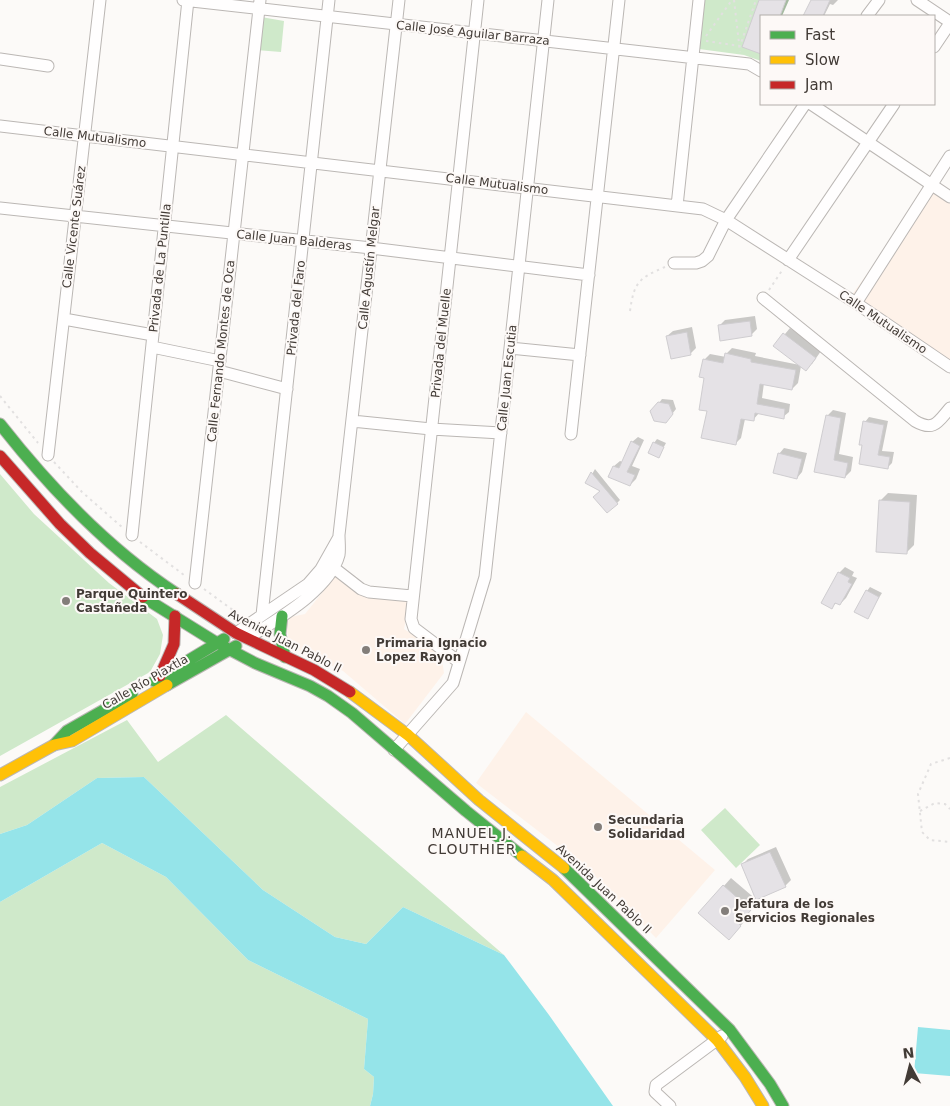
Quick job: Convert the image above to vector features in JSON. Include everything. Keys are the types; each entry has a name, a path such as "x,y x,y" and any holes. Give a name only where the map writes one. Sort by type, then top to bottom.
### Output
{"main road":[{"name":"Avenida Juan Pablo II","path":"0,424 21,451 87,523 124,555 163,585 236,633 286,656 339,684 408,735 479,800 571,874 730,1030 770,1084 783,1106"},
{"path":"9,467 21,451"},
{"path":"0,456 60,524 90,553 143,596 217,642 328,696 352,713 466,811 553,880 717,1040 745,1077 763,1106"},
{"path":"159,678 174,644 175,616"},
{"path":"282,616 280,634 286,656"},
{"name":"Calle Río Piaxtla","path":"54,745 67,731 217,642 236,633"},
{"name":"Calle Río Piaxtla","path":"0,775 54,745 72,741 248,638"},
{"path":"496,834 507,822"}],"street":[{"name":"Calle Vicente Suárez","path":"48,455 100,0"},
{"name":"Calle José Aguilar Barraza","path":"183,0 260,4 328,16 749,64 760,70"},
{"name":"Privada de La Puntilla","path":"132,535 188,0"},
{"name":"Privada del Faro","path":"262,615 329,0"},
{"name":"Calle Agustín Melgar","path":"248,638 282,616 316,589 334,568 339,554 339,535 399,0"},
{"name":"Privada del Muelle","path":"459,662 414,628 411,619 478,0"},
{"name":"Calle Juan Escutia","path":"408,735 453,683 485,577 548,0"},
{"path":"571,434 619,0"},
{"path":"677,206 699,0"},
{"path":"868,15 879,0"},
{"path":"917,0 950,23 935,46"},
{"name":"Calle Fernando Montes de Oca","path":"195,583 260,4"},
{"path":"0,59 48,66"},
{"path":"674,263 696,263 708,256 726,220 804,105"},
{"path":"812,105 950,197"},
{"path":"788,260 893,105"},
{"name":"Calle Mutualismo","path":"0,126 703,209 726,220 856,304 950,368"},
{"path":"856,304 950,156"},
{"name":"Calle Juan Balderas","path":"0,208 371,248 589,275"},
{"path":"763,298 915,421 932,426 950,408"},
{"path":"64,319 152,341 287,389"},
{"path":"510,348 580,354"},
{"path":"352,421 501,434"},
{"name":"Calle Agustín Melgar","path":"236,633 308,584 321,569 339,535"},
{"path":"334,568 360,589 369,592 412,596"},
{"path":"394,750 408,735"},
{"path":"670,1106 655,1092 656,1085 730,1030"}],"path":[{"path":"704,40 733,0"},
{"path":"733,0 740,46 740,63"},
{"path":"740,46 756,0"},
{"path":"704,40 705,32"},
{"path":"704,40 740,46"},
{"path":"763,298 788,260"},
{"path":"630,311 638,282 646,275 674,263"},
{"path":"0,396 48,455 82,492 132,535 251,623"},
{"path":"950,758 931,764 918,794 922,832 930,840 950,842"},
{"path":"920,811 936,804 945,804 950,809"}],"shaded area":[{"path":"929,189 950,204 950,362 851,296"},
{"name":"Primaria Ignacio Lopez Rayon","path":"337,574 366,596 410,601 404,629 441,653 444,673 405,724 343,671 290,646 286,626 290,617 305,614"},
{"name":"Secundaria Solidaridad","path":"526,712 715,870 656,938 590,871 476,783"}],"green space":[{"path":"705,0 789,0 782,15 760,15 760,61 744,55 699,49"},
{"path":"261,17 284,21 281,52 256,50"},
{"name":"Parque Quintero Castañeda","path":"0,474 34,514 109,583 157,619 163,635 160,654 150,672 0,756"},
{"path":"226,715 504,955 403,907 366,944 335,937 263,890 144,777 97,778 27,825 0,834 0,787 127,720 158,762"},
{"path":"725,808 760,845 736,868 701,830"},
{"path":"102,843 166,877 248,960 368,1019 364,1069 374,1077 370,1106 0,1106 0,902"}],"water":[{"path":"144,777 263,890 335,937 366,944 403,907 504,955 613,1106 370,1106 374,1077 364,1069 368,1019 248,960 166,877 102,843 0,902 0,834 27,825 97,778"},
{"path":"918,1027 950,1030 950,1076 914,1073"}],"building":[{"path":"759,0 786,0 780,15 760,15 760,54 742,47"},
{"path":"811,0 830,0 823,15 804,15"},
{"path":"750,321 752,336 720,341 718,325"},
{"path":"687,332 691,355 671,359 666,336"},
{"path":"783,333 816,358 806,371 773,346"},
{"path":"725,353 751,359 751,362 796,370 792,390 760,384 757,404 785,409 784,419 755,413 754,421 741,419 736,445 701,438 707,411 699,410 704,378 699,377 703,359 723,363"},
{"path":"658,402 669,404 673,414 666,423 654,421 650,411"},
{"path":"826,415 841,418 834,460 848,463 845,478 814,472"},
{"path":"863,421 884,425 878,455 890,457 888,469 859,464 862,445 859,445"},
{"path":"631,441 640,446 627,472 635,475 630,486 608,477 613,466 619,468"},
{"path":"653,442 664,447 659,458 648,453"},
{"path":"778,453 802,459 797,479 773,473"},
{"path":"591,472 618,504 607,513 593,497 600,491 585,483"},
{"path":"879,500 910,502 907,554 876,552"},
{"path":"838,572 850,578 848,582 852,584 840,605 835,603 832,609 821,603"},
{"path":"866,590 879,597 868,619 854,612"},
{"path":"770,852 786,887 756,900 741,864"},
{"name":"Jefatura de los Servicios Regionales","path":"723,885 751,910 729,940 698,913"}],"traffic: fast":[{"path":"0,424 39,472 104,538 127,558 177,594"},
{"path":"143,597 217,643 255,663 310,686 328,696 352,713 466,811 522,856"},
{"path":"282,616 280,634 285,657"},
{"path":"154,681 224,639"},
{"path":"167,685 236,646"},
{"path":"54,745 67,731 132,694"},
{"path":"564,868 730,1030 770,1084 783,1106"}],"traffic: slow":[{"path":"0,775 54,745 72,741 167,685"},
{"path":"350,692 408,735 479,800 564,868"},
{"path":"522,856 553,880 717,1040 745,1077 763,1106"}],"traffic: jam":[{"path":"0,456 60,524 90,553 143,597"},
{"path":"177,594 236,633 314,670 350,692"},
{"path":"160,676 174,644 175,616"}],"place":[{"name":"Parque Quintero Castañeda","path":"66,601"},
{"name":"Primaria Ignacio Lopez Rayon","path":"366,650"},
{"name":"Secundaria Solidaridad","path":"598,827"},
{"name":"Jefatura de los Servicios Regionales","path":"725,911"}],"district":[{"name":"MANUEL J. CLOUTHIER","path":"472,842"}]}
